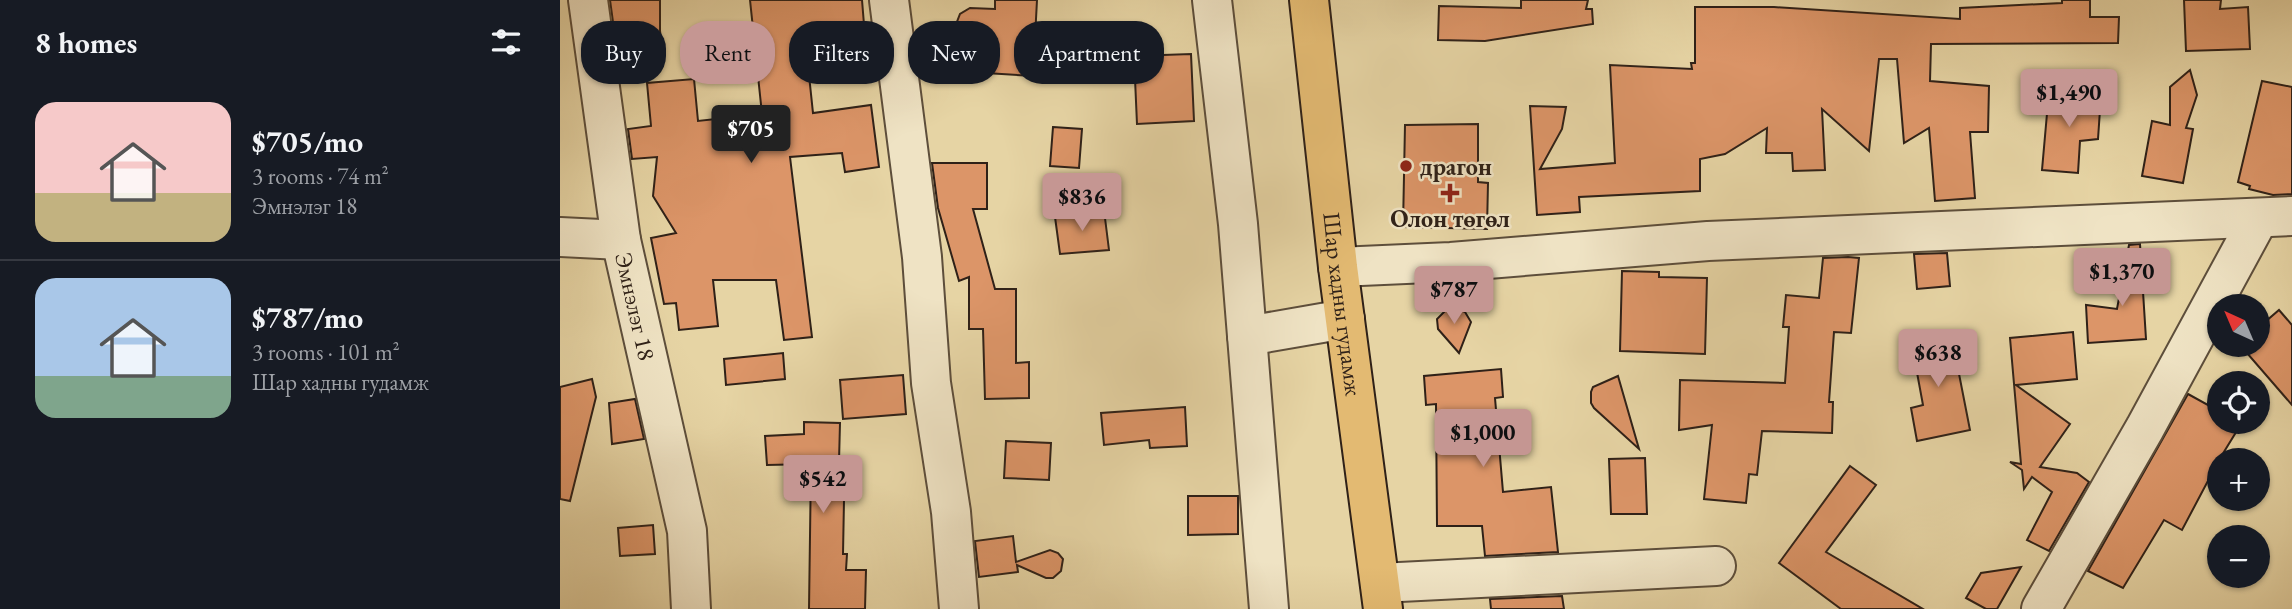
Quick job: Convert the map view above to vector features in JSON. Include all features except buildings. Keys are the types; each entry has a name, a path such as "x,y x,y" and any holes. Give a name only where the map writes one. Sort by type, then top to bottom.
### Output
{"main road":[{"name":"Шар хадны гудамж","path":"1309,0 1338,268 1381,596"}],"street":[{"name":"Эмнэлэг 18","path":"588,0 621,240 687,531 691,609"},
{"path":"889,0 922,257 932,383 951,512 959,609"},
{"path":"1212,0 1224,93 1247,336 1269,609"},
{"path":"1338,268 1451,262 1708,241 2276,217"},
{"path":"2041,609 2145,428 2276,217"},
{"path":"560,237 621,240"},
{"path":"1247,336 1345,319"},
{"path":"1381,596 1716,566"}],"place":[{"name":"драгон","path":"1406,166"},
{"name":"Олон төгөл","path":"1450,193"}]}
